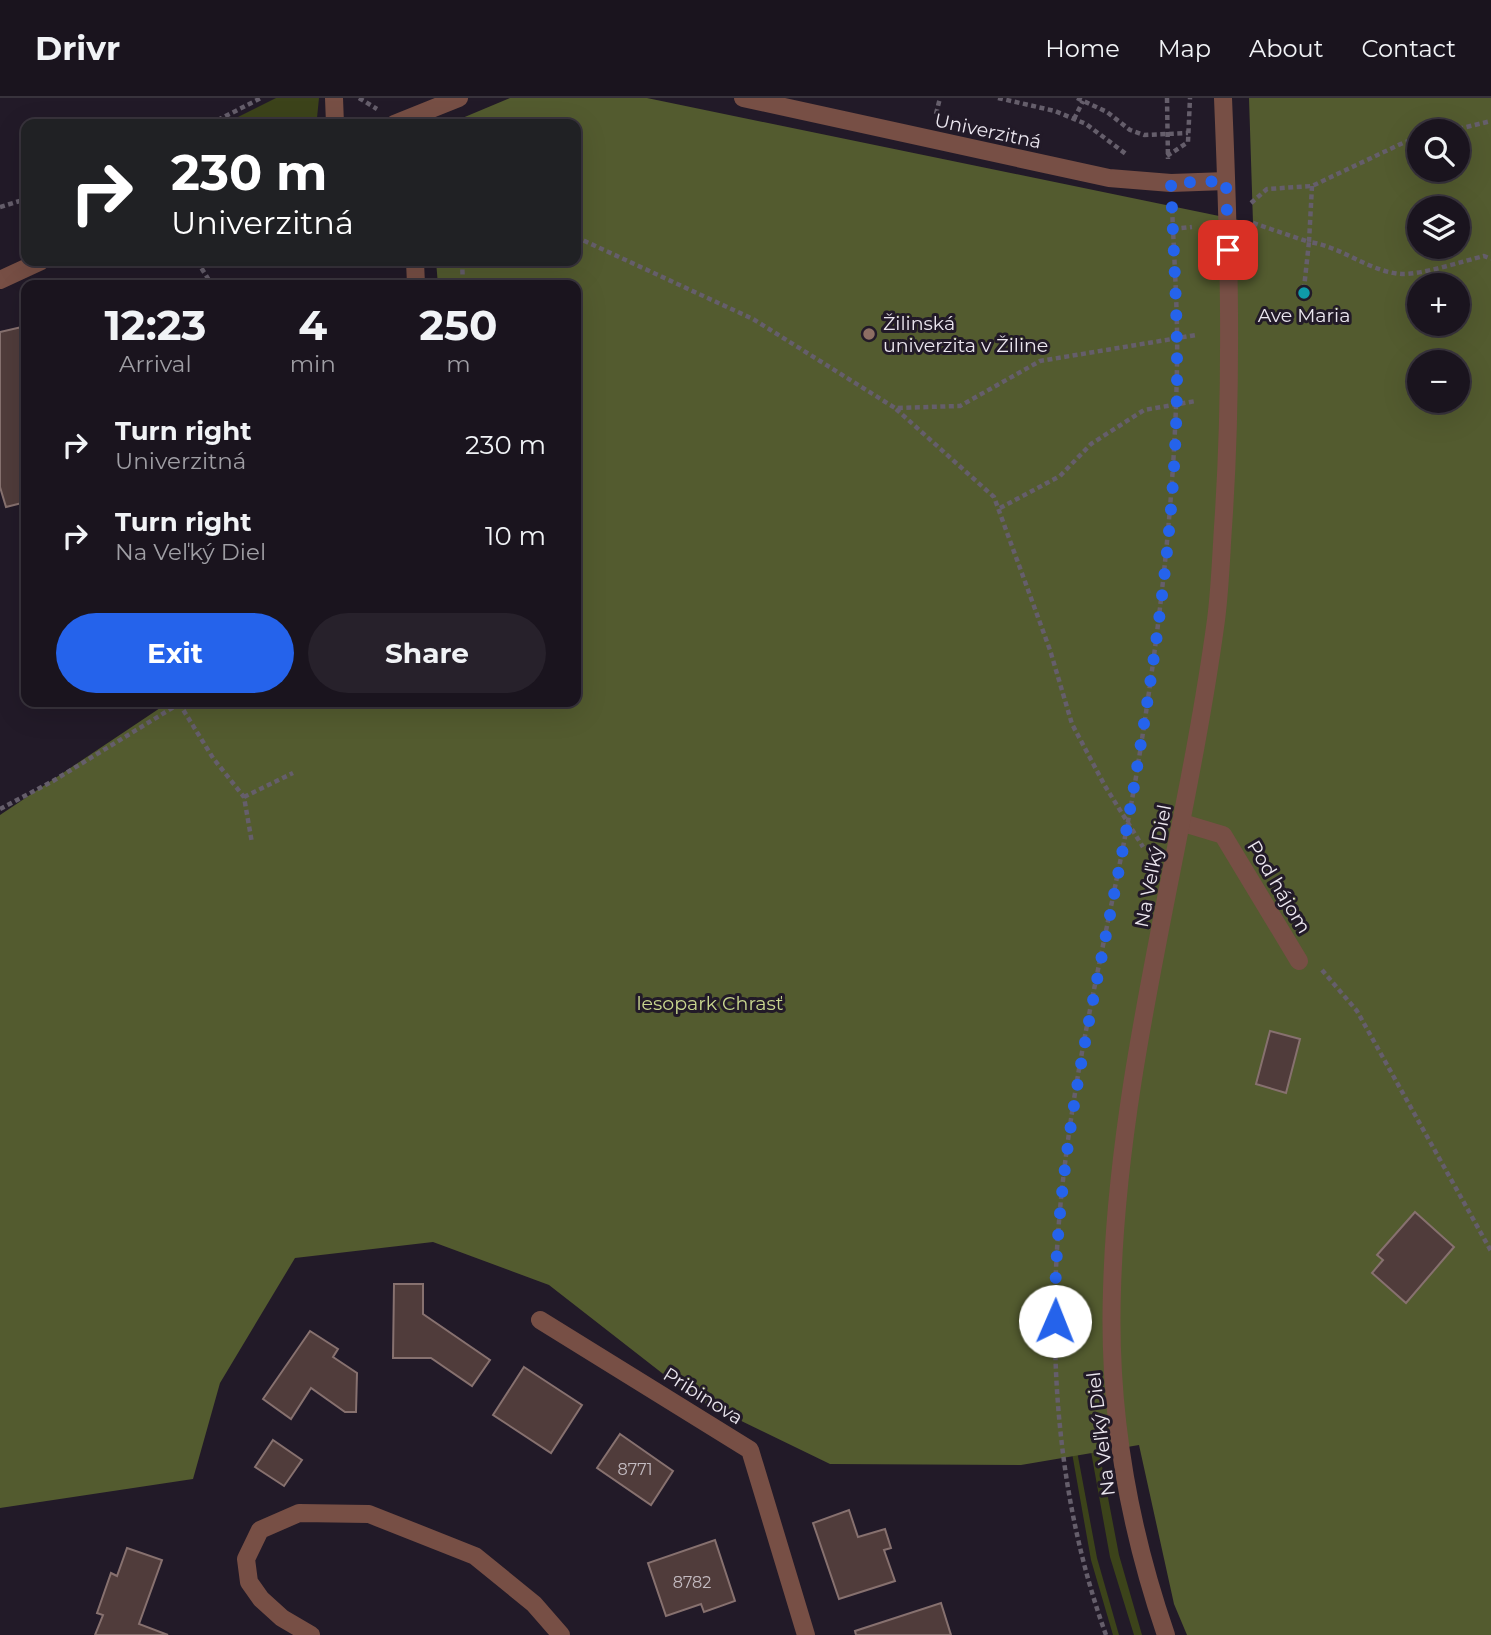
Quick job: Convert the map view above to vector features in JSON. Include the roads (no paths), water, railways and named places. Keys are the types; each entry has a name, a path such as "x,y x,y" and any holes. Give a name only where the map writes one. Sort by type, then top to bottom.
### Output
{"street":[{"path":"334,98 335,119"},
{"path":"406,119 459,98"},
{"name":"Univerzitná","path":"743,98 1109,178 1171,183 1226,181"},
{"name":"Na Veľký Diel","path":"1166,1635 1152,1594 1131,1510 1118,1426 1112,1292 1124,1153 1217,615 1231,377 1223,98"},
{"path":"0,280 30,266"},
{"name":"Pod hájom","path":"1183,823 1223,835 1299,961"},
{"name":"Pribinova","path":"540,1320 750,1450 806,1635"},
{"path":"311,1635 282,1618 261,1599 249,1582 246,1559 260,1530 299,1513 369,1514 475,1556 534,1604 561,1635"}],"place":[{"name":"Ave Maria","path":"1304,293"},
{"name":"Žilinská univerzita v Žiline","path":"869,334"}],"park label":[{"name":"lesopark Chrasť","path":"710,1003"}]}
